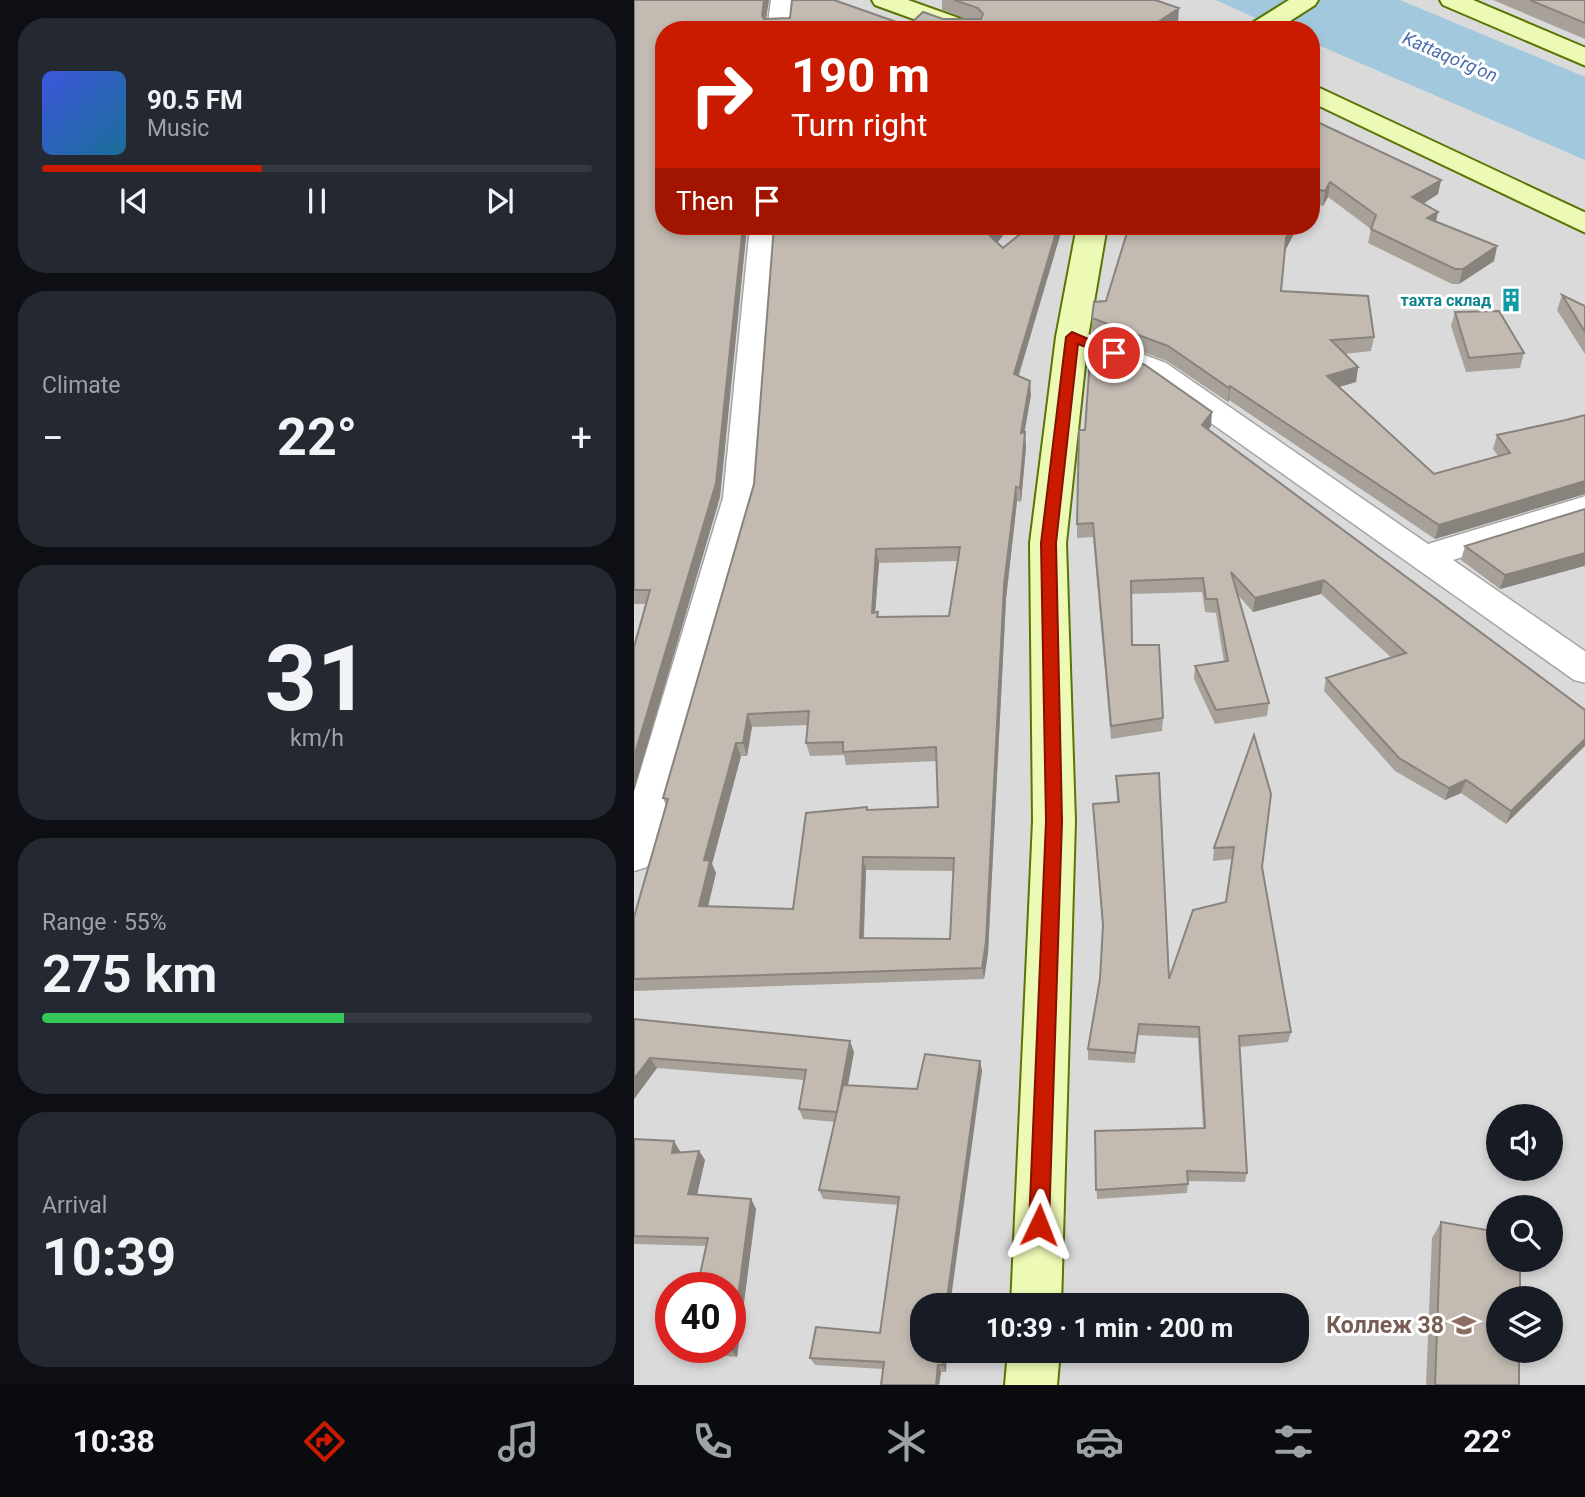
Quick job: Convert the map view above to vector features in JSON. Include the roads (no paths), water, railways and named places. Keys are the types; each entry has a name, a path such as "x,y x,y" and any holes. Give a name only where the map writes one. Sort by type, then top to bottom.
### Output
{"street":[{"path":"780,21 782,0"},
{"path":"884,0 944,21"},
{"path":"1272,21 1306,0"},
{"path":"1452,0 1585,58"},
{"path":"1320,96 1585,223"},
{"path":"634,855 739,498 762,235"},
{"path":"1036,1293 1054,821 1048,543 1072,337 1090,235"},
{"path":"1072,337 1156,370 1585,670"},
{"path":"1424,557 1585,507"},
{"path":"1031,1385 1033,1363"}],"water":[{"name":"Kattaqo'rg'on","path":"1216,0 1400,0 1585,77 1585,160 1320,46 1320,21 1262,21"}],"place":[{"name":"тахта склад","path":"1511,300"},
{"name":"Коллеж 38","path":"1464,1325"}]}
